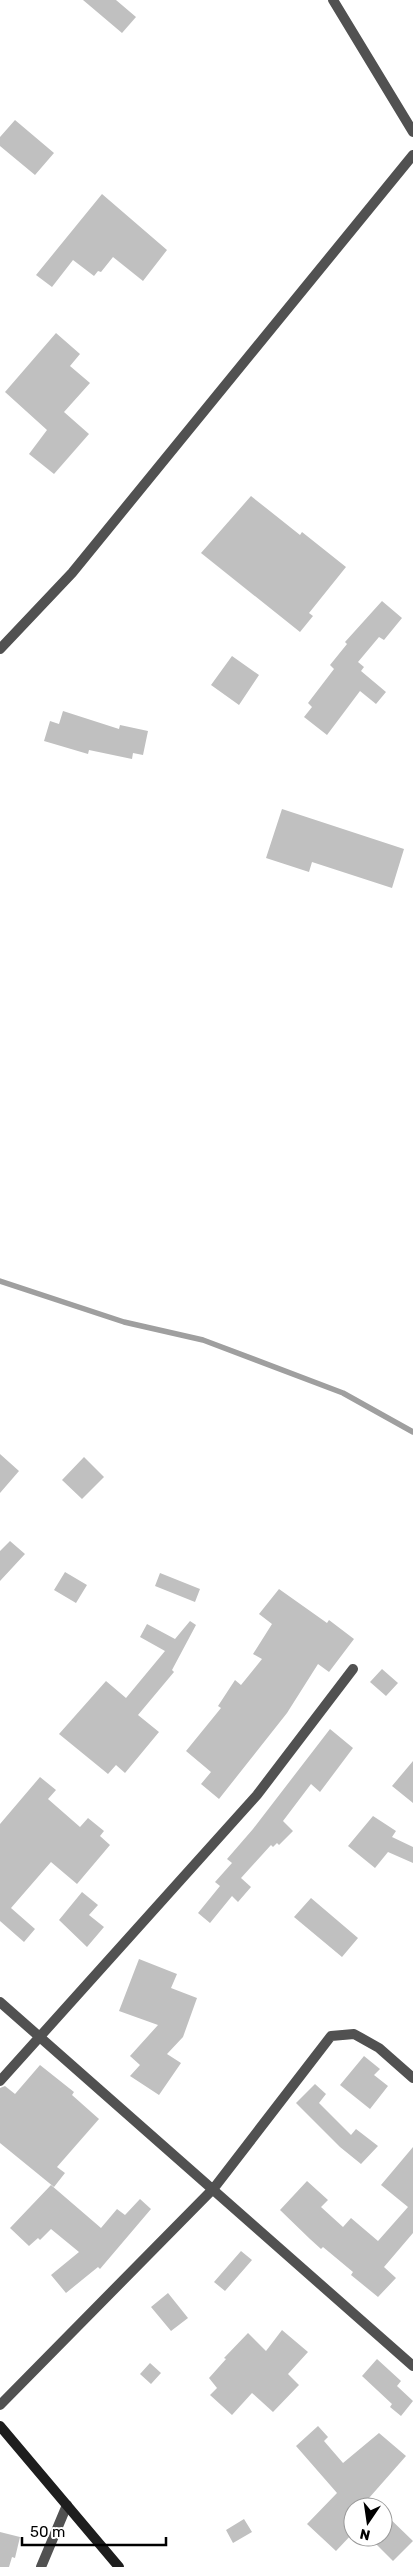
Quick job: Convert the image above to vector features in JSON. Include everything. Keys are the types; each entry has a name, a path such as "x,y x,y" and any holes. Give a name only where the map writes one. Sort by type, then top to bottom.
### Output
{"street":[{"path":"333,0 413,132"},
{"path":"0,649 72,573 413,155"},
{"path":"0,2081 257,1795 353,1669"},
{"path":"0,2002 214,2188 413,2366"},
{"path":"0,2405 214,2188 331,2036 354,2034 379,2048 413,2078"},
{"path":"0,2426 119,2567"},
{"path":"41,2567 67,2505"}],"building":[{"path":"83,0 116,0 136,17 122,33"},
{"path":"15,120 54,153 35,175 0,146 0,137"},
{"path":"102,194 167,250 143,281 113,257 101,272 98,271 94,276 73,260 52,287 36,275"},
{"path":"56,333 80,354 70,366 90,383 64,412 89,434 54,474 29,454 47,430 5,392"},
{"path":"251,496 300,535 302,532 346,567 309,613 313,616 300,632 201,553"},
{"path":"382,601 402,618 384,640 379,637 358,662 364,667 361,671 386,692 376,704 360,691 327,735 304,717 312,707 308,703 334,669 330,665 347,644 345,642"},
{"path":"232,656 259,675 239,705 211,685"},
{"path":"63,711 119,729 120,725 148,731 143,755 133,753 132,759 89,750 88,754 44,741 50,721 59,724"},
{"path":"282,809 404,849 392,888 312,862 309,872 266,858"},
{"path":"0,1454 19,1471 0,1493"},
{"path":"84,1457 104,1477 82,1499 62,1480"},
{"path":"10,1541 25,1554 0,1581 0,1551"},
{"path":"65,1572 87,1585 76,1603 54,1590"},
{"path":"160,1573 200,1589 195,1602 155,1586"},
{"path":"279,1589 327,1623 329,1620 354,1639 329,1672 318,1664 287,1713 219,1799 201,1784 211,1772 186,1751 221,1708 218,1706 235,1680 241,1685 262,1659 253,1654 272,1624 259,1614"},
{"path":"190,1621 196,1625 172,1670 174,1672 138,1715 159,1732 125,1773 116,1765 108,1774 59,1734 106,1681 126,1698 165,1651 140,1637 147,1624 175,1639"},
{"path":"382,1669 398,1683 386,1696 370,1682"},
{"path":"330,1729 353,1748 320,1792 311,1784 283,1821 293,1831 279,1845 277,1843 273,1847 271,1845 241,1878 251,1887 238,1902 232,1896 210,1923 198,1913 220,1886 215,1882 232,1863 227,1859 253,1829"},
{"path":"413,1761 413,1803 392,1786"},
{"path":"40,1777 56,1790 48,1799 80,1827 88,1818 104,1831 100,1836 110,1845 77,1884 51,1862 11,1908 35,1929 24,1942 0,1921 0,1824"},
{"path":"373,1816 396,1831 392,1837 413,1847 413,1863 388,1852 375,1868 348,1846"},
{"path":"82,1892 98,1905 89,1915 104,1927 87,1947 59,1920"},
{"path":"311,1898 358,1938 342,1957 294,1917"},
{"path":"139,1959 177,1974 171,1988 197,1998 183,2037 167,2054 181,2063 159,2095 130,2076 140,2065 130,2056 158,2025 119,2011"},
{"path":"364,2056 380,2069 374,2075 388,2086 370,2109 340,2085"},
{"path":"40,2065 74,2092 72,2095 99,2119 57,2167 65,2173 54,2187 0,2143 0,2088 5,2086 15,2094"},
{"path":"315,2084 326,2094 319,2103 351,2135 356,2129 378,2146 361,2164 340,2147 296,2103"},
{"path":"413,2147 413,2233 384,2267 396,2278 378,2297 351,2275 353,2272 323,2247 321,2249 280,2210 307,2181 328,2200 321,2207 343,2227 351,2218 378,2241 408,2207 381,2185"},
{"path":"51,2185 101,2228 117,2209 125,2215 140,2199 151,2209 100,2269 98,2267 66,2293 51,2275 79,2252 51,2229 40,2240 38,2238 29,2246 10,2228"},
{"path":"241,2251 252,2260 225,2291 214,2282"},
{"path":"168,2293 188,2318 171,2331 151,2307"},
{"path":"282,2330 308,2352 288,2374 299,2385 273,2412 252,2393 232,2415 210,2395 217,2388 209,2378 226,2359 224,2358 248,2333 266,2351"},
{"path":"377,2359 401,2381 397,2386 413,2401 401,2416 390,2407 392,2404 362,2376"},
{"path":"150,2363 161,2373 151,2384 140,2374"},
{"path":"318,2426 328,2437 324,2441 343,2463 379,2433 406,2456 370,2497 343,2497 343,2544 336,2551 307,2524 337,2493 296,2446"},
{"path":"244,2519 252,2532 233,2543 226,2530"},
{"path":"393,2522 413,2541 393,2561 379,2547 393,2547"},
{"path":"0,2532 20,2537 15,2558 12,2557 9,2567 0,2567"}],"waterway":[{"path":"0,1281 124,1322 203,1340 343,1393 413,1432"}]}
